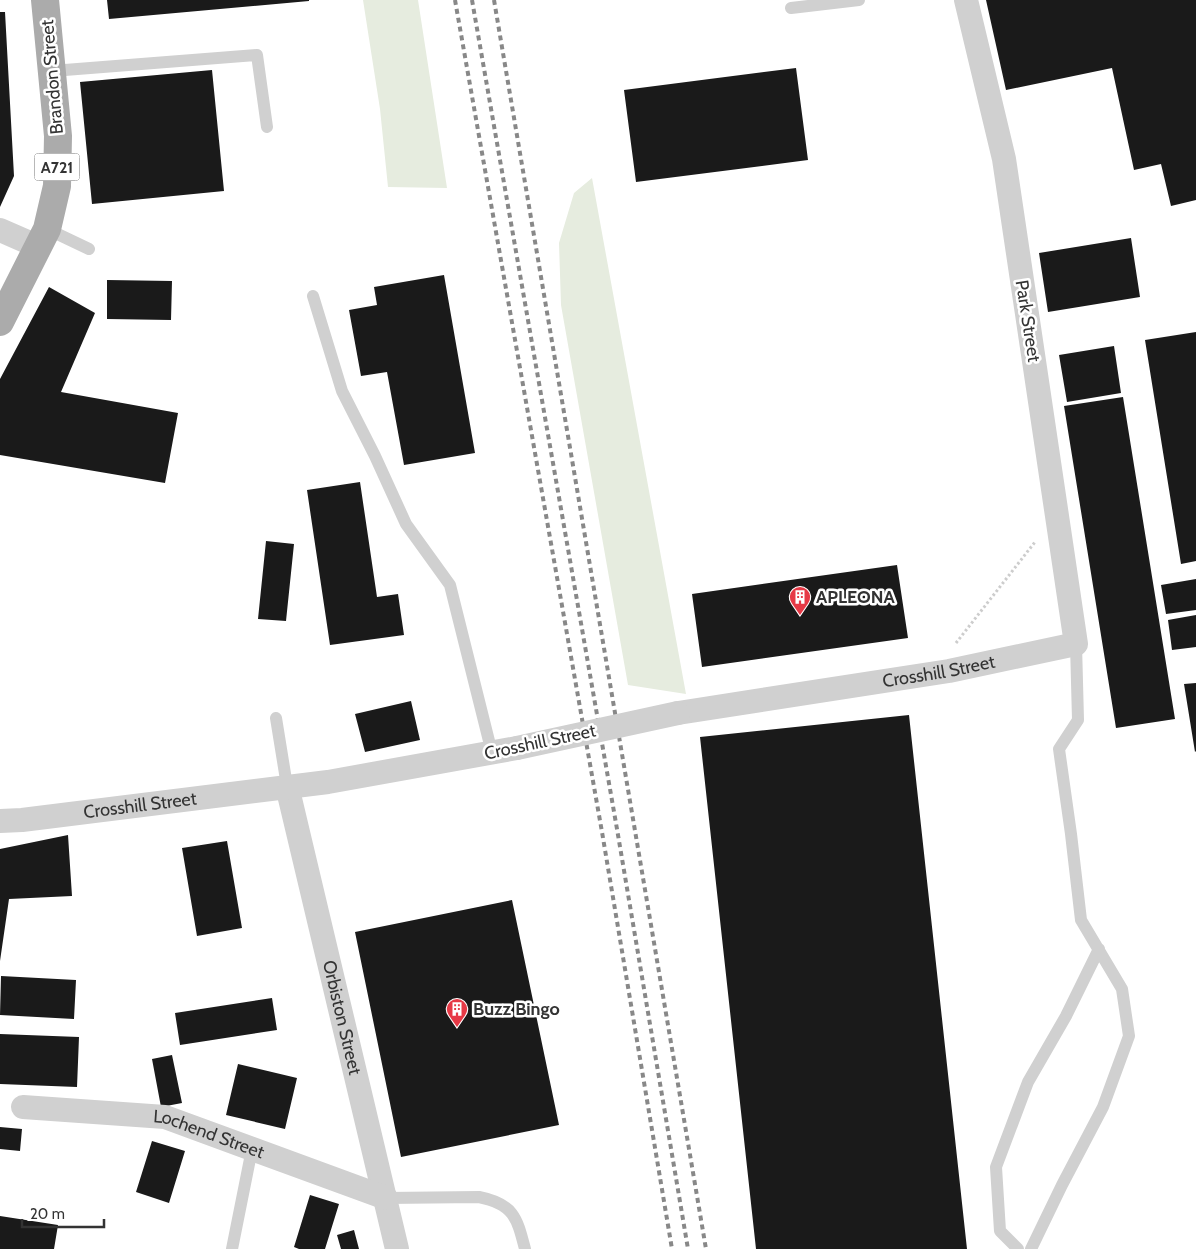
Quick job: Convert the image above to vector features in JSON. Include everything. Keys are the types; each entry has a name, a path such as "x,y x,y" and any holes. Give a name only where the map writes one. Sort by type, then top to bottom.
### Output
{"main road":[{"name":"Brandon Street","path":"0,322 43,238 57,186 58,136 45,0"}],"street":[{"name":"Park Street","path":"966,0 1004,159 1076,644"},
{"path":"0,230 43,238"},
{"name":"Crosshill Street","path":"0,821 22,820 328,782 517,748 678,712 949,671 1076,644"},
{"name":"Orbiston Street","path":"287,786 397,1249"},
{"name":"Lochend Street","path":"23,1107 165,1117 386,1198"}],"lane":[{"path":"790,8 859,0"},
{"path":"52,70 257,55 267,127"},
{"path":"43,238 89,249"},
{"path":"313,296 342,391 375,456 406,524 450,585 492,753"},
{"path":"1031,1249 1062,1184 1103,1107 1130,1036 1122,989 1081,920 1059,749 1078,720 1076,644"},
{"path":"276,718 287,786"},
{"path":"1018,1249 1000,1231 996,1167 1028,1082 1066,1016 1099,949"},
{"path":"232,1249 252,1149"},
{"path":"386,1198 479,1197 490,1199 503,1205 518,1222 525,1249"}],"path":[{"path":"954,646 1057,514"}],"shaded area":[{"path":"363,0 418,0 447,188 388,187 380,109"},
{"path":"592,178 686,694 628,685 561,305 559,243 574,193"}],"building":[{"path":"107,0 309,0 309,1 109,19"},
{"path":"986,0 1196,0 1196,200 1171,206 1161,164 1134,170 1112,68 1006,90"},
{"path":"0,12 5,12 14,176 0,207"},
{"path":"796,68 808,160 636,182 624,90"},
{"path":"212,70 224,191 92,204 80,82"},
{"path":"1131,238 1140,297 1048,312 1039,253"},
{"path":"444,275 475,453 404,465 387,372 361,376 349,310 377,305 374,287"},
{"path":"107,280 172,281 171,320 107,319"},
{"path":"49,287 95,313 61,392 178,413 165,483 0,455 0,379"},
{"path":"1196,332 1196,561 1181,564 1145,340"},
{"path":"1114,346 1121,393 1067,402 1059,355"},
{"path":"1123,397 1175,719 1116,728 1064,406"},
{"path":"360,482 377,597 398,594 404,635 330,645 307,490"},
{"path":"266,541 294,544 286,621 258,619"},
{"name":"APLEONA","path":"897,565 908,638 702,667 692,594"},
{"path":"1196,579 1196,610 1166,614 1161,585"},
{"path":"1196,615 1196,647 1172,650 1168,620"},
{"path":"1196,683 1196,751 1195,752 1184,684"},
{"path":"411,701 420,740 365,752 355,714"},
{"path":"909,715 967,1249 756,1249 700,737"},
{"path":"68,835 72,896 9,899 0,961 0,849"},
{"path":"227,841 242,928 197,936 182,848"},
{"name":"Buzz Bingo","path":"512,900 559,1125 401,1157 355,932"},
{"path":"1,976 76,980 74,1019 0,1015"},
{"path":"272,998 277,1030 180,1045 175,1013"},
{"path":"0,1034 79,1037 77,1087 0,1084"},
{"path":"172,1055 182,1103 161,1107 152,1059"},
{"path":"238,1064 297,1078 285,1129 226,1115"},
{"path":"0,1127 22,1129 20,1151 0,1149"},
{"path":"152,1141 185,1151 169,1203 136,1192"},
{"path":"310,1195 339,1204 325,1249 299,1249 294,1247"},
{"path":"0,1216 58,1225 54,1249 0,1249"},
{"path":"354,1230 359,1249 341,1249 337,1235"}],"railway":[{"path":"455,0 602,832 672,1249"},
{"path":"472,0 617,829 688,1249"},
{"path":"494,0 706,1249"}],"place":[{"name":"APLEONA","path":"800,616"},
{"name":"Buzz Bingo","path":"457,1028"}]}
